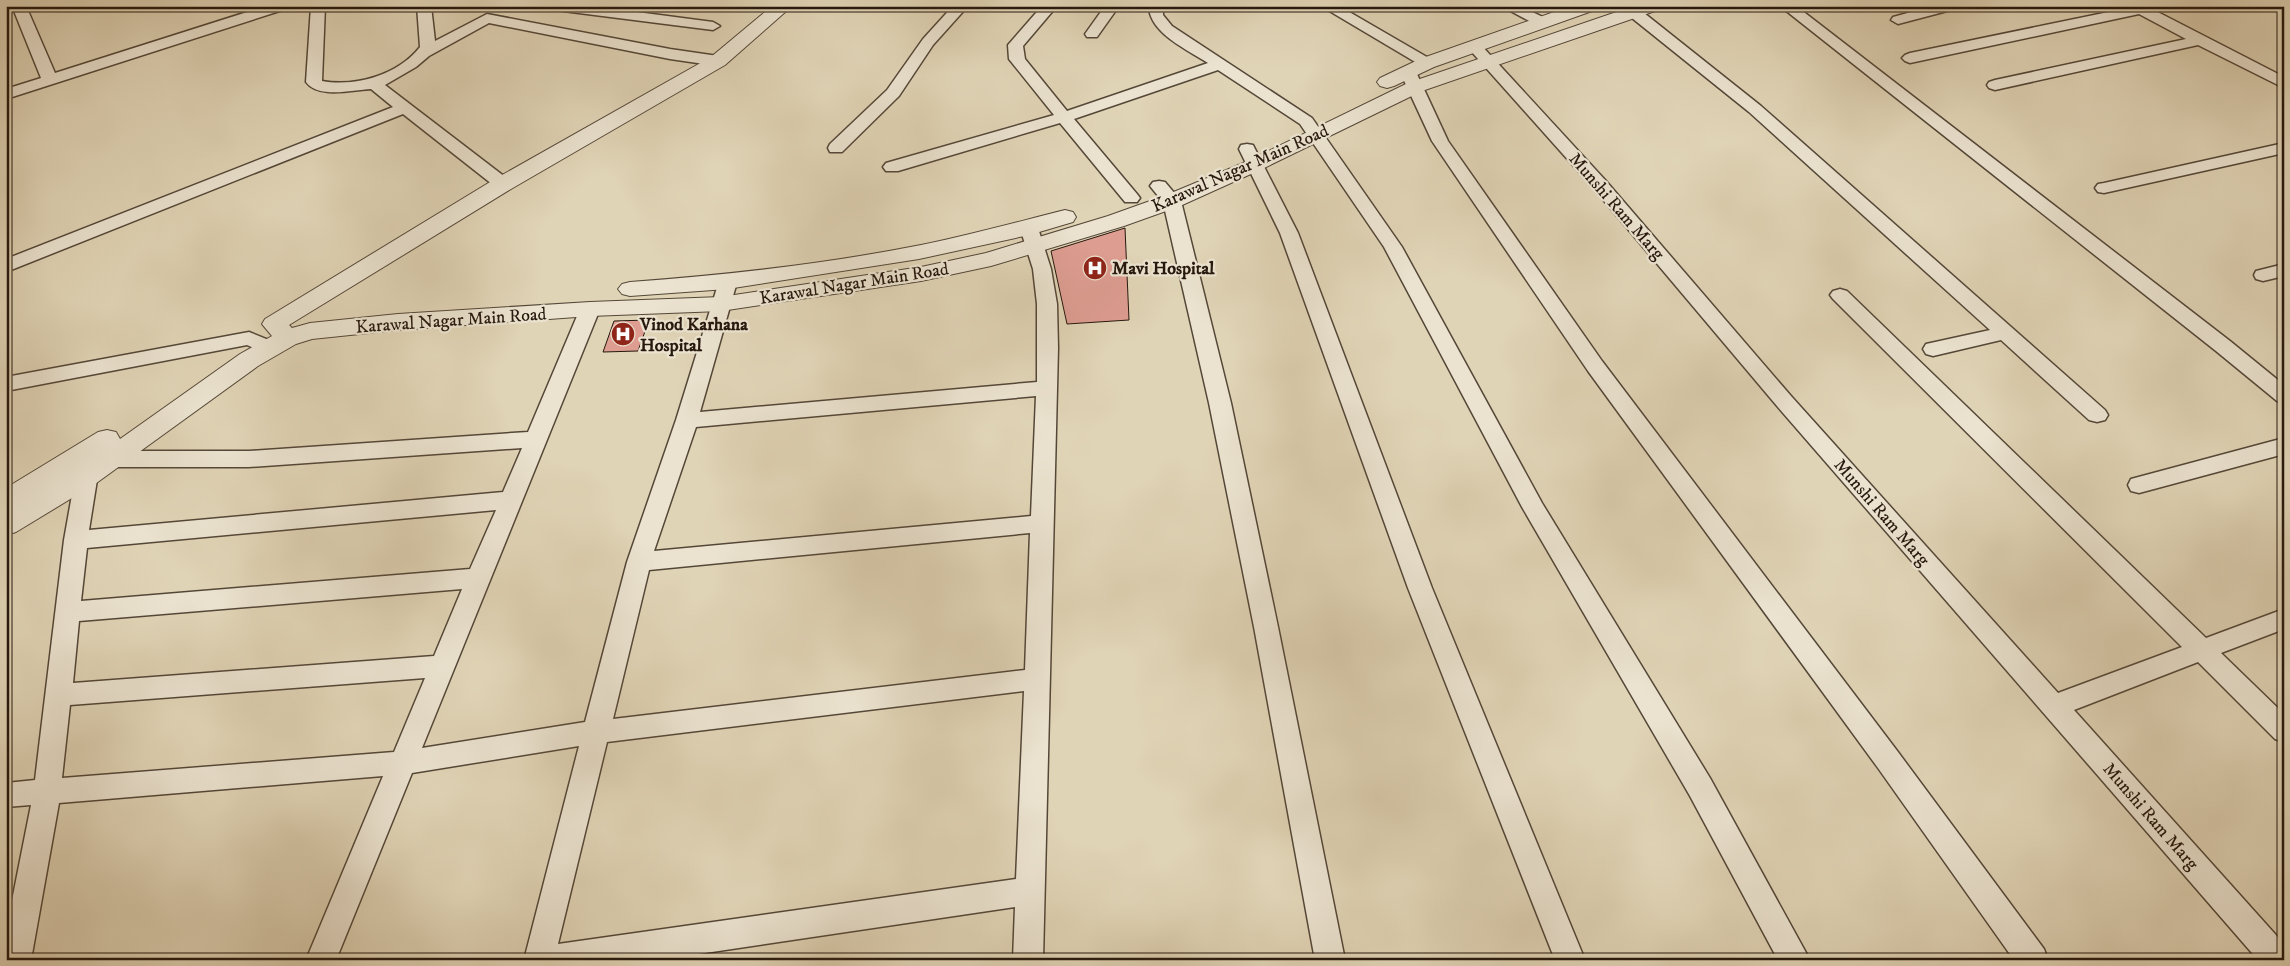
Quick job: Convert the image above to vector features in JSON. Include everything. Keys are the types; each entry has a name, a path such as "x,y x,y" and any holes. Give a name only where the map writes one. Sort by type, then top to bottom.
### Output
{"street":[{"path":"19,6 50,80"},
{"path":"227,6 227,23"},
{"path":"6,94 281,6"},
{"path":"318,6 314,82 322,87 374,84 424,53 487,18 504,6"},
{"path":"424,6 429,43 424,53"},
{"path":"555,6 713,26"},
{"path":"277,337 503,184 718,61 783,6"},
{"path":"836,148 893,93 928,42 961,6"},
{"path":"1050,6 1015,45 1015,52 1028,74 1130,198"},
{"path":"1092,34 1112,6"},
{"path":"1156,6 1156,15 1167,29 1310,128 1393,247 1533,508 1700,787 1795,960"},
{"path":"1328,6 1417,74 1440,141 1595,366 1888,760 2033,960"},
{"path":"1508,6 1542,22"},
{"name":"Karawal Nagar Main Road","path":"1482,55 1542,22 1589,6"},
{"name":"Karawal Nagar Main Road","path":"1032,237 1116,221 1166,194 1251,157 1417,74 1629,9 1652,6"},
{"path":"1787,6 2284,396"},
{"path":"1898,20 1950,6"},
{"path":"2280,6 2284,8"},
{"path":"1910,58 2137,8 2284,83"},
{"path":"1629,9 1755,109 2097,415"},
{"path":"487,18 670,54 718,61"},
{"path":"1995,85 2200,40"},
{"name":"Munshi Ram Marg","path":"1482,55 1600,185 1784,401 2278,960"},
{"path":"892,166 1065,117 1219,64"},
{"path":"374,84 503,184"},
{"path":"6,266 405,108"},
{"path":"2104,188 2284,148"},
{"path":"1251,157 1289,233 1420,588 1570,960"},
{"path":"1166,194 1220,403 1266,627 1330,960"},
{"name":"Karawal Nagar Main Road","path":"100,455 249,338 277,337 310,331 398,322 590,309 724,293 922,274 991,260 1032,237 1130,198 1166,194"},
{"path":"1028,960 1048,348 1047,304 1042,269 1032,237"},
{"path":"2263,275 2284,270"},
{"path":"539,960 639,562 687,420 724,293"},
{"name":"Karawal Nagar Main Road","path":"6,501 100,455 248,360 277,337 297,316 384,308 724,293"},
{"path":"1840,295 2284,731"},
{"path":"321,960 590,309"},
{"path":"1933,348 2006,333"},
{"path":"6,384 249,338"},
{"path":"687,420 1046,388"},
{"path":"6,525 85,477 100,455 249,460 536,439"},
{"path":"2139,484 2284,446"},
{"path":"16,960 47,793 85,477"},
{"path":"76,540 510,500"},
{"path":"639,562 1043,523"},
{"path":"68,612 478,578"},
{"path":"2054,706 2284,619"},
{"path":"59,695 442,666"},
{"path":"6,795 401,763 597,732 1036,679"},
{"path":"554,960 1030,891"}],"building":[{"path":"1125,228 1129,320 1067,324 1051,251"},
{"path":"649,320 638,351 603,352 614,321"}],"place":[{"name":"Mavi Hospital","path":"1095,268"},
{"name":"Vinod Karhana Hospital","path":"623,334"}]}
